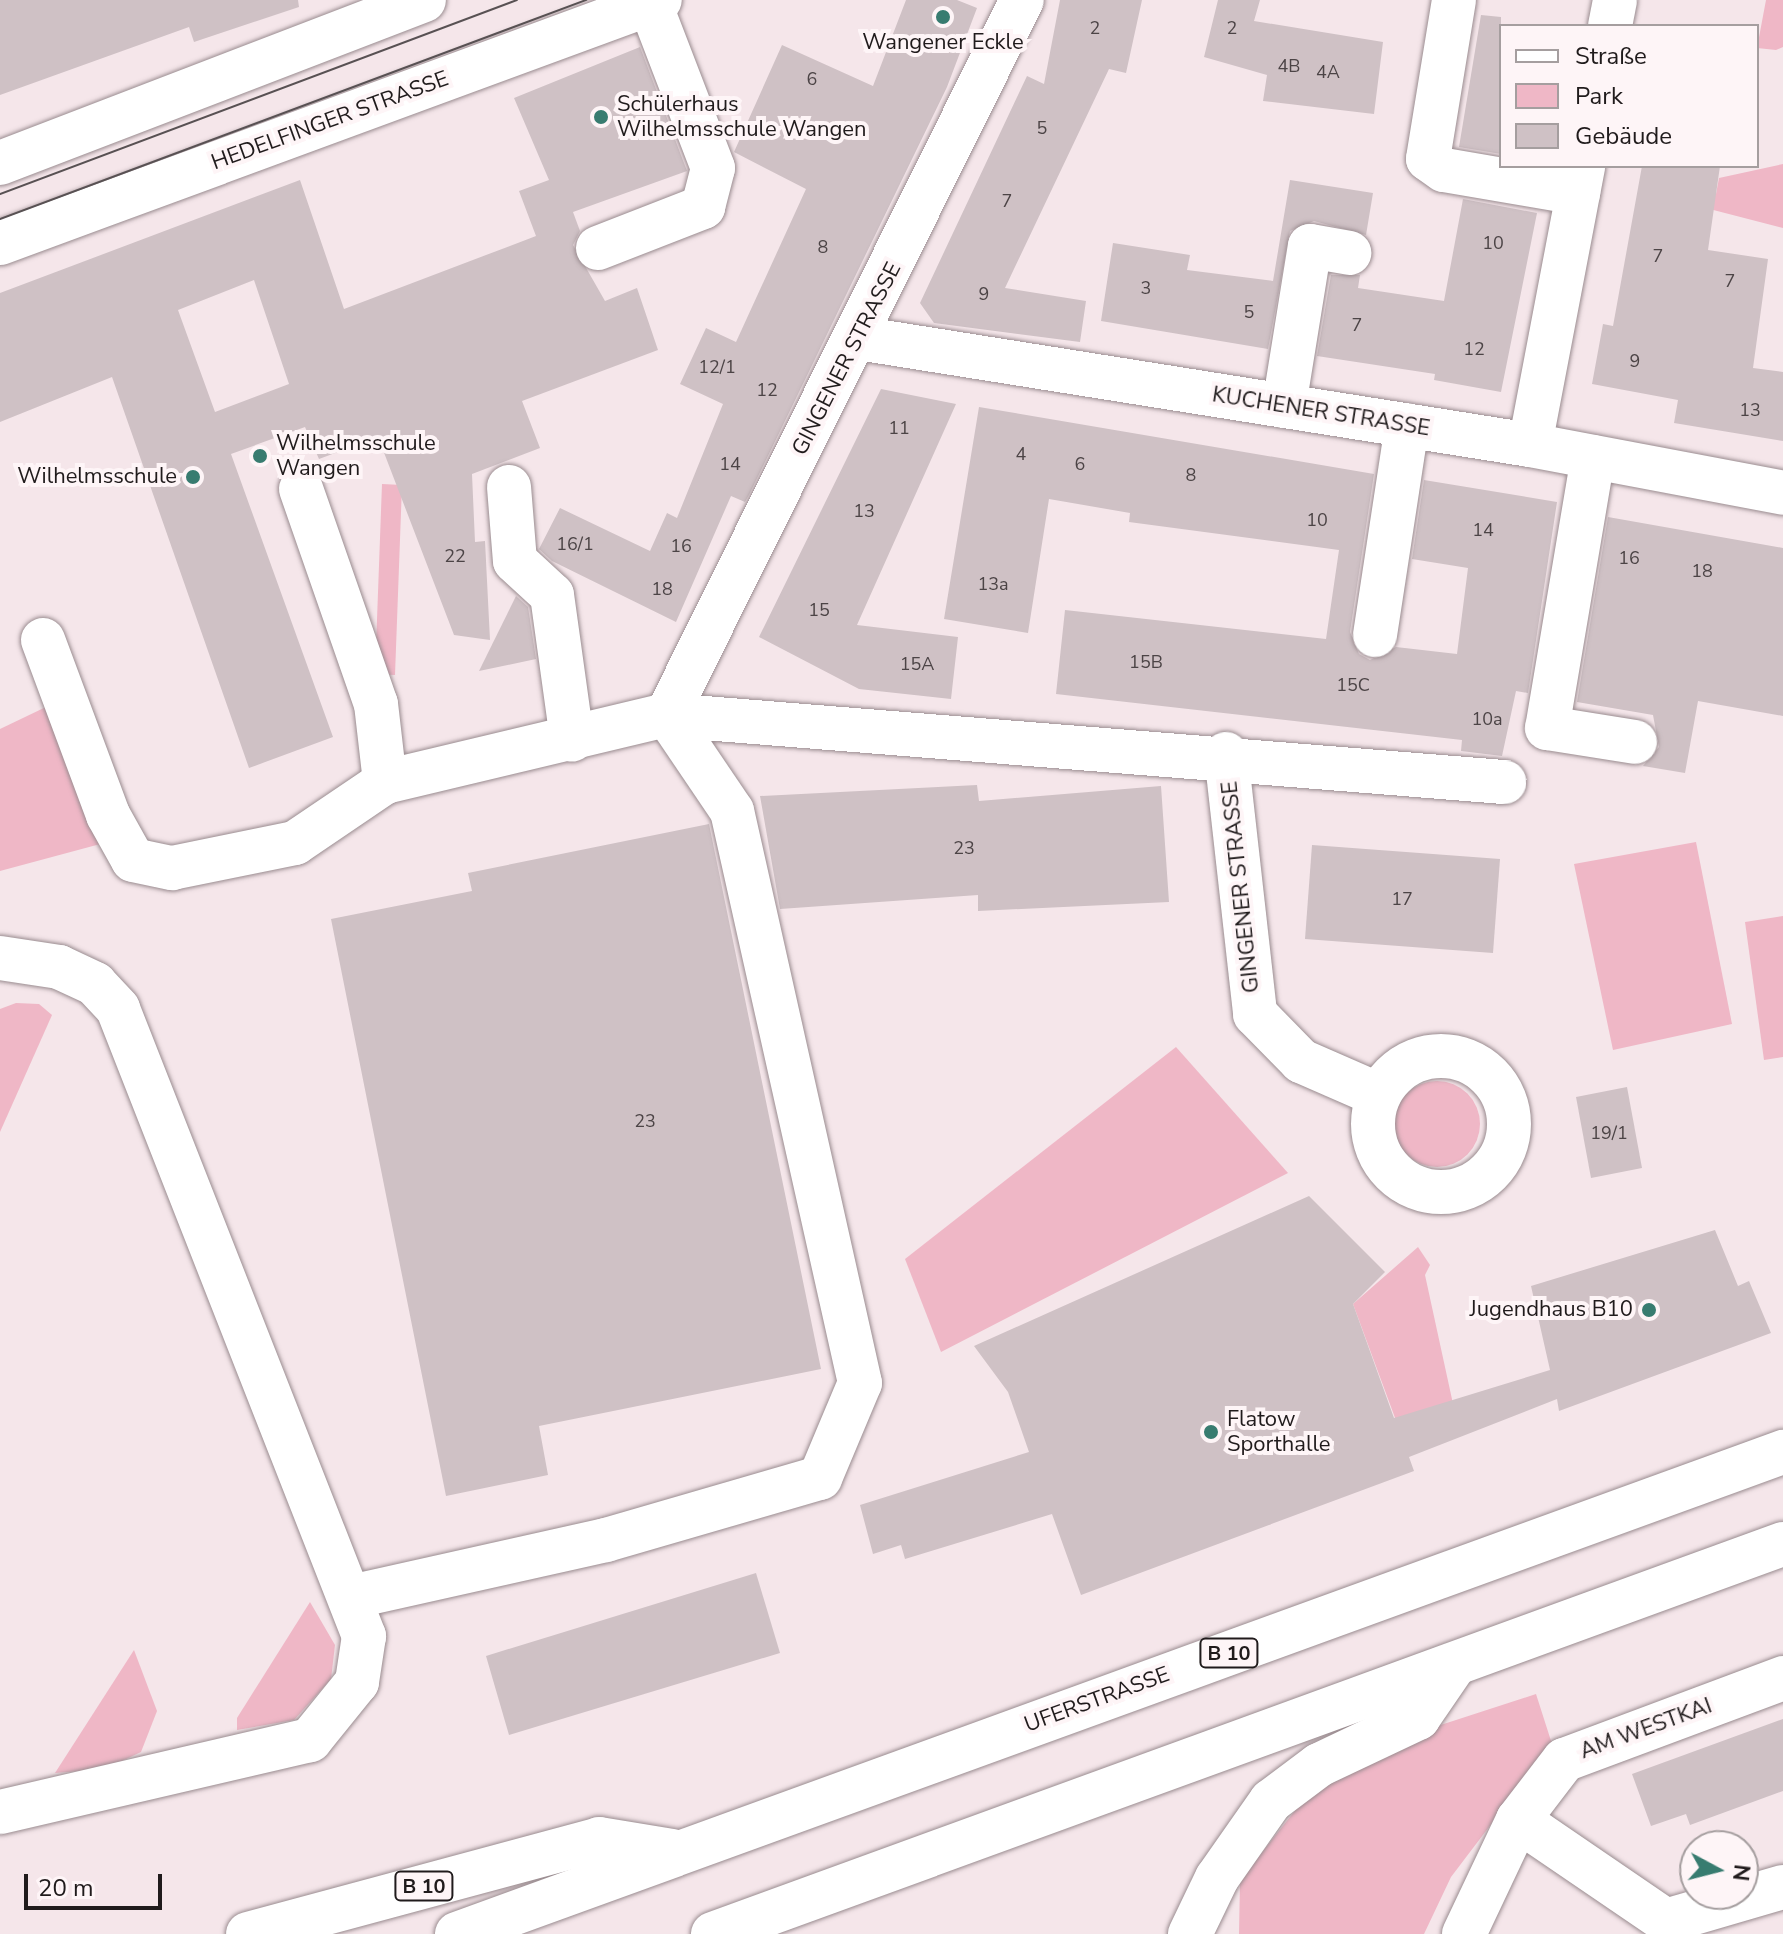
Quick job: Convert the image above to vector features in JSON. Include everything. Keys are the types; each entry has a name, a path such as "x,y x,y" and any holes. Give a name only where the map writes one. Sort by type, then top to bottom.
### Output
{"main road":[{"path":"0,163 424,0"},
{"name":"GINGENER STRASSE","path":"667,715 858,338 1022,0"},
{"path":"1454,0 1428,159 1444,170 1581,180 1530,445"},
{"path":"1610,24 1615,0"},
{"path":"598,248 703,207 713,168 655,2"},
{"name":"HEDELFINGER STRASSE","path":"0,243 655,2"},
{"path":"1284,406 1310,246 1349,253"},
{"name":"KUCHENER STRASSE","path":"858,338 1530,445 1783,493"},
{"path":"1375,635 1407,425"},
{"path":"1593,457 1547,728 1635,742"},
{"path":"509,487 515,561 552,595 572,740"},
{"path":"43,640 108,815 133,860 172,868 295,843 385,782 376,704 301,489"},
{"path":"351,1597 606,1540 820,1478 860,1383 732,811 667,715"},
{"name":"GINGENER STRASSE","path":"385,782 667,715 1226,754 1504,782"},
{"name":"GINGENER STRASSE","path":"1226,754 1255,1014 1301,1061 1379,1095"},
{"path":"0,958 59,967 95,984 118,1009 364,1636 357,1682 310,1740 0,1812"},
{"name":"UFERSTRASSE","path":"457,1934 675,1851 1783,1452"},
{"path":"713,1934 1783,1544"},
{"path":"1190,1934 1217,1878 1271,1801 1319,1765 1418,1718 1455,1664"},
{"name":"AM WESTKAI","path":"1464,1934 1518,1820 1564,1760 1783,1678"},
{"path":"1518,1820 1668,1927 1783,1887"},
{"name":"B 10","path":"248,1934 599,1839 675,1851"}],"green space":[{"path":"1766,0 1783,0 1783,47 1776,50 1759,48"},
{"path":"1783,164 1783,228 1640,191 1640,182 1716,194 1719,178"},
{"path":"382,484 402,485 395,675 375,674"},
{"path":"48,706 104,843 0,871 0,729"},
{"path":"1696,842 1732,1024 1613,1050 1574,864"},
{"path":"1783,916 1783,1057 1764,1060 1745,922"},
{"path":"16,1003 39,1004 52,1015 0,1132 0,1009"},
{"path":"1176,1047 1288,1173 941,1352 905,1259"},
{"path":"1437,1081 1453,1085 1467,1094 1476,1108 1480,1124 1476,1140 1467,1154 1453,1163 1437,1167 1421,1163 1407,1154 1398,1140 1394,1124 1398,1108 1407,1094 1421,1085"},
{"path":"1418,1247 1430,1265 1425,1275 1460,1436 1408,1453 1353,1304"},
{"path":"310,1602 335,1645 331,1679 294,1720 237,1730 237,1718"},
{"path":"134,1650 157,1711 141,1752 105,1769 55,1773"},
{"path":"1536,1694 1552,1744 1451,1877 1424,1934 1239,1934 1240,1880 1309,1793 1416,1733"}],"building":[{"path":"0,0 298,0 299,7 194,42 189,27 0,95"},
{"path":"906,0 957,0 977,8 947,87 749,495 745,502 731,496 676,622 552,561 539,549 560,508 650,551 667,513 677,518 723,404 680,384 706,328 736,342 806,189 734,152 782,45 873,86"},
{"path":"1060,0 1142,0 1126,73 1109,69 1005,288 1086,301 1080,342 934,323 920,303 1027,76 1044,84"},
{"path":"1218,0 1260,0 1254,21 1383,42 1374,114 1263,101 1267,75 1204,57"},
{"path":"1481,15 1501,17 1499,154 1459,147"},
{"path":"640,47 687,171 573,212 580,231 573,245 605,301 637,288 658,350 522,401 540,448 472,474 475,542 485,541 490,640 454,635 378,437 319,459 305,427 231,454 333,737 249,768 112,377 0,422 0,293 300,180 344,309 536,236 519,191 549,180 514,98","holes":["254,280 289,384 215,412 178,310"]},
{"path":"1642,168 1720,168 1708,250 1768,259 1753,368 1783,372 1783,441 1674,423 1678,400 1592,384 1603,324 1613,326"},
{"path":"1290,180 1373,193 1366,235 1314,221 1290,231 1268,349 1101,321 1113,243 1190,255 1187,270 1273,281"},
{"path":"1463,199 1537,213 1501,392 1434,380 1435,374 1317,356 1331,275 1360,275 1358,288 1444,301"},
{"path":"881,389 956,404 857,625 958,637 951,699 859,689 759,637"},
{"path":"979,407 1374,474 1350,632 1359,654 1370,660 1396,647 1457,654 1468,568 1412,559 1424,480 1557,502 1528,693 1516,691 1502,756 1461,751 1462,740 1056,694 1065,610 1326,639 1339,550 1129,522 1130,513 1049,499 1028,633 944,619"},
{"path":"1608,517 1783,548 1783,716 1698,701 1685,773 1643,766 1659,747 1653,715 1577,702"},
{"path":"516,596 528,607 536,659 479,671"},
{"path":"977,785 979,801 1161,786 1169,902 978,911 978,895 780,909 760,796"},
{"path":"709,824 821,1369 539,1426 548,1475 446,1496 331,919 472,891 468,873"},
{"path":"1312,845 1500,859 1493,953 1305,939"},
{"path":"1627,1087 1642,1168 1591,1178 1576,1097"},
{"name":"Flatow Sporthalle","path":"1309,1196 1385,1272 1353,1304 1394,1418 1550,1370 1531,1286 1715,1230 1738,1286 1749,1281 1771,1333 1559,1411 1557,1399 1409,1457 1414,1471 1081,1595 1052,1514 905,1559 901,1545 873,1554 860,1505 1029,1452 1008,1392 974,1346"},
{"path":"756,1573 780,1653 509,1735 486,1656"},
{"path":"1783,1719 1783,1791 1690,1825 1686,1814 1651,1826 1632,1774"}],"tram line":[{"path":"0,194 517,0"},
{"path":"0,219 586,0"}],"place":[{"name":"Wangener Eckle","path":"943,17"},
{"name":"Schülerhaus Wilhelmsschule Wangen","path":"601,117"},
{"name":"Wilhelmsschule Wangen","path":"260,456"},
{"name":"Wilhelmsschule","path":"193,477"},
{"name":"Jugendhaus B10","path":"1649,1310"},
{"name":"Flatow Sporthalle","path":"1211,1432"}]}
